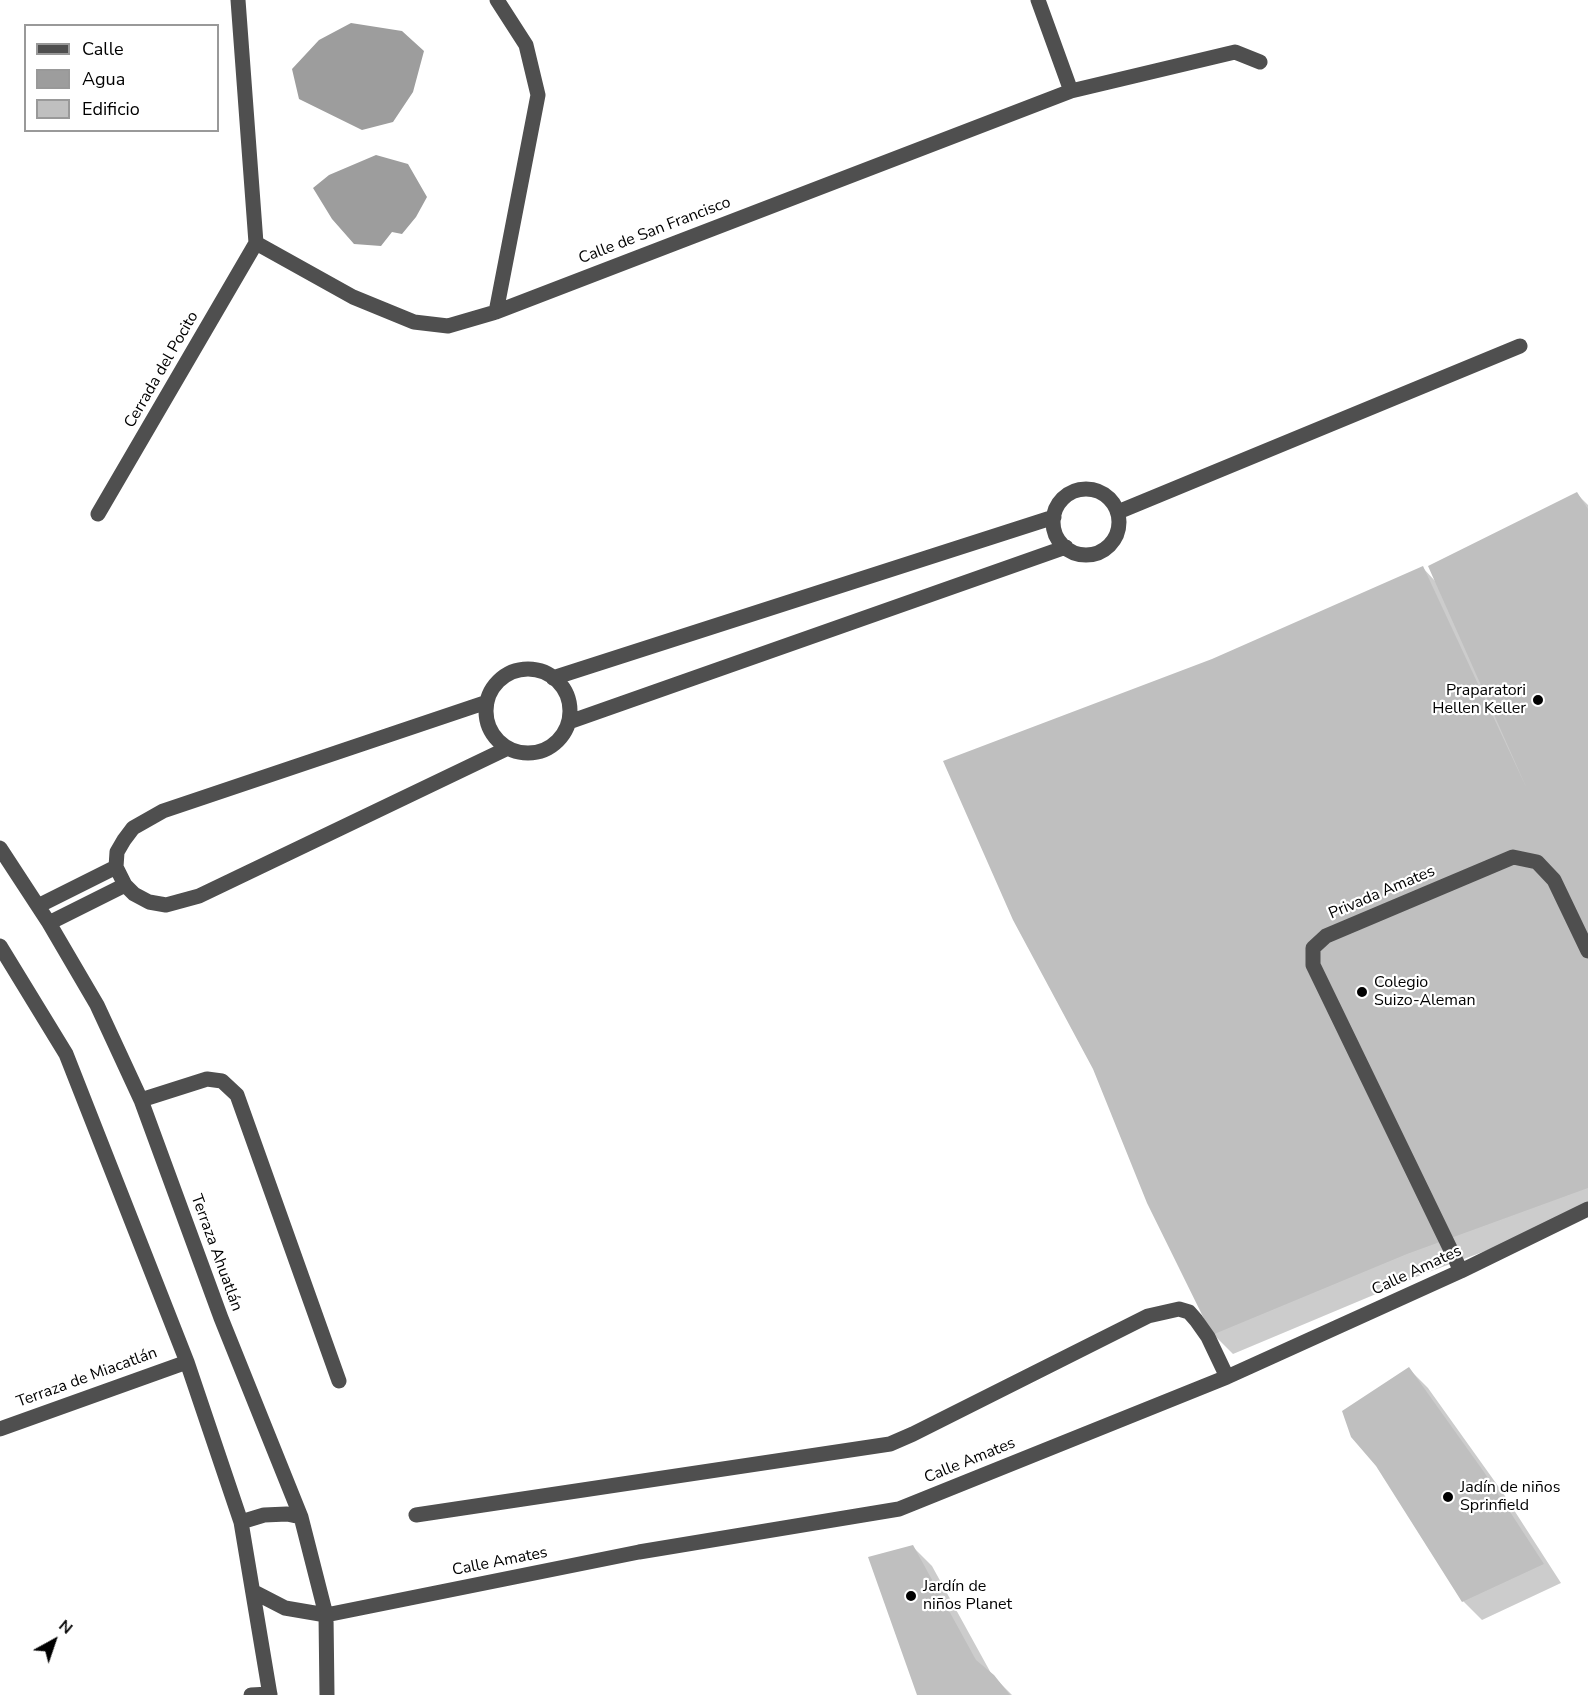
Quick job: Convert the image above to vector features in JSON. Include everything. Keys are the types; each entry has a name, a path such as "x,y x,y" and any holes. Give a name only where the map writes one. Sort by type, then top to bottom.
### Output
{"street":[{"path":"238,0 256,243"},
{"path":"496,312 538,95 526,45 497,0"},
{"path":"1038,0 1071,91"},
{"name":"Calle de San Francisco","path":"256,243 353,297 414,322 448,326 496,312 1071,91 1235,52 1260,62"},
{"name":"Cerrada del Pocito","path":"98,514 256,243"},
{"path":"1118,512 1520,346"},
{"path":"1083,489 1105,494 1118,512 1118,532 1113,542 1095,554 1075,553 1066,548 1053,526 1057,507 1064,498 1083,489"},
{"path":"554,678 1054,517"},
{"path":"569,722 1066,548"},
{"path":"527,669 541,671 554,678 568,698 570,709 569,722 564,733 555,743 545,750 533,753 520,752 497,739 486,715 487,702 492,689 501,678 527,669"},
{"path":"487,702 163,811 133,828 117,852 116,867 125,885 134,894 149,902 166,906 199,896 508,747"},
{"name":"Terraza Ahuatlán","path":"0,848 49,923 97,1005 141,1100 221,1318 301,1517 326,1615 327,1695"},
{"name":"Privada Amates","path":"1461,1271 1313,965 1313,948 1326,936 1513,857 1538,862 1554,880 1588,951"},
{"path":"38,906 116,867"},
{"path":"49,923 125,885"},
{"path":"0,946 66,1054 187,1362 241,1522 270,1695 251,1695"},
{"path":"141,1100 207,1079 222,1081 237,1095 339,1381"},
{"name":"Calle Amates","path":"326,1615 639,1552 899,1509 1227,1377 1461,1271 1588,1209"},
{"path":"416,1515 890,1444 1148,1317 1179,1309 1189,1312 1208,1337 1227,1377"},
{"name":"Terraza de Miacatlán","path":"0,1428 187,1362"},
{"path":"241,1522 264,1515 287,1514 301,1517"},
{"path":"254,1592 285,1608 326,1615"}],"water":[{"path":"351,23 402,31 424,51 413,92 393,122 362,130 299,99 292,69 319,40"},
{"path":"376,155 408,164 427,197 416,217 402,234 392,232 381,246 354,244 332,219 313,188 329,175"}],"building":[{"path":"1577,492 1588,509 1588,1188 1407,1254 1212,1335 1147,1203 1093,1069 1013,920 943,761 1212,659 1423,566 1527,789 1428,566"},
{"name":"Jadín de niños Sprinfield","path":"1409,1367 1484,1472 1544,1564 1462,1602 1376,1466 1351,1437 1342,1411"},
{"name":"Jardín de niños Planet","path":"913,1545 976,1660 994,1675 1010,1695 917,1695 868,1557"}],"place":[{"name":"Praparatori Hellen Keller","path":"1538,700"},
{"name":"Colegio Suizo-Aleman","path":"1362,992"},
{"name":"Jadín de niños Sprinfield","path":"1448,1497"},
{"name":"Jardín de niños Planet","path":"911,1596"}]}
